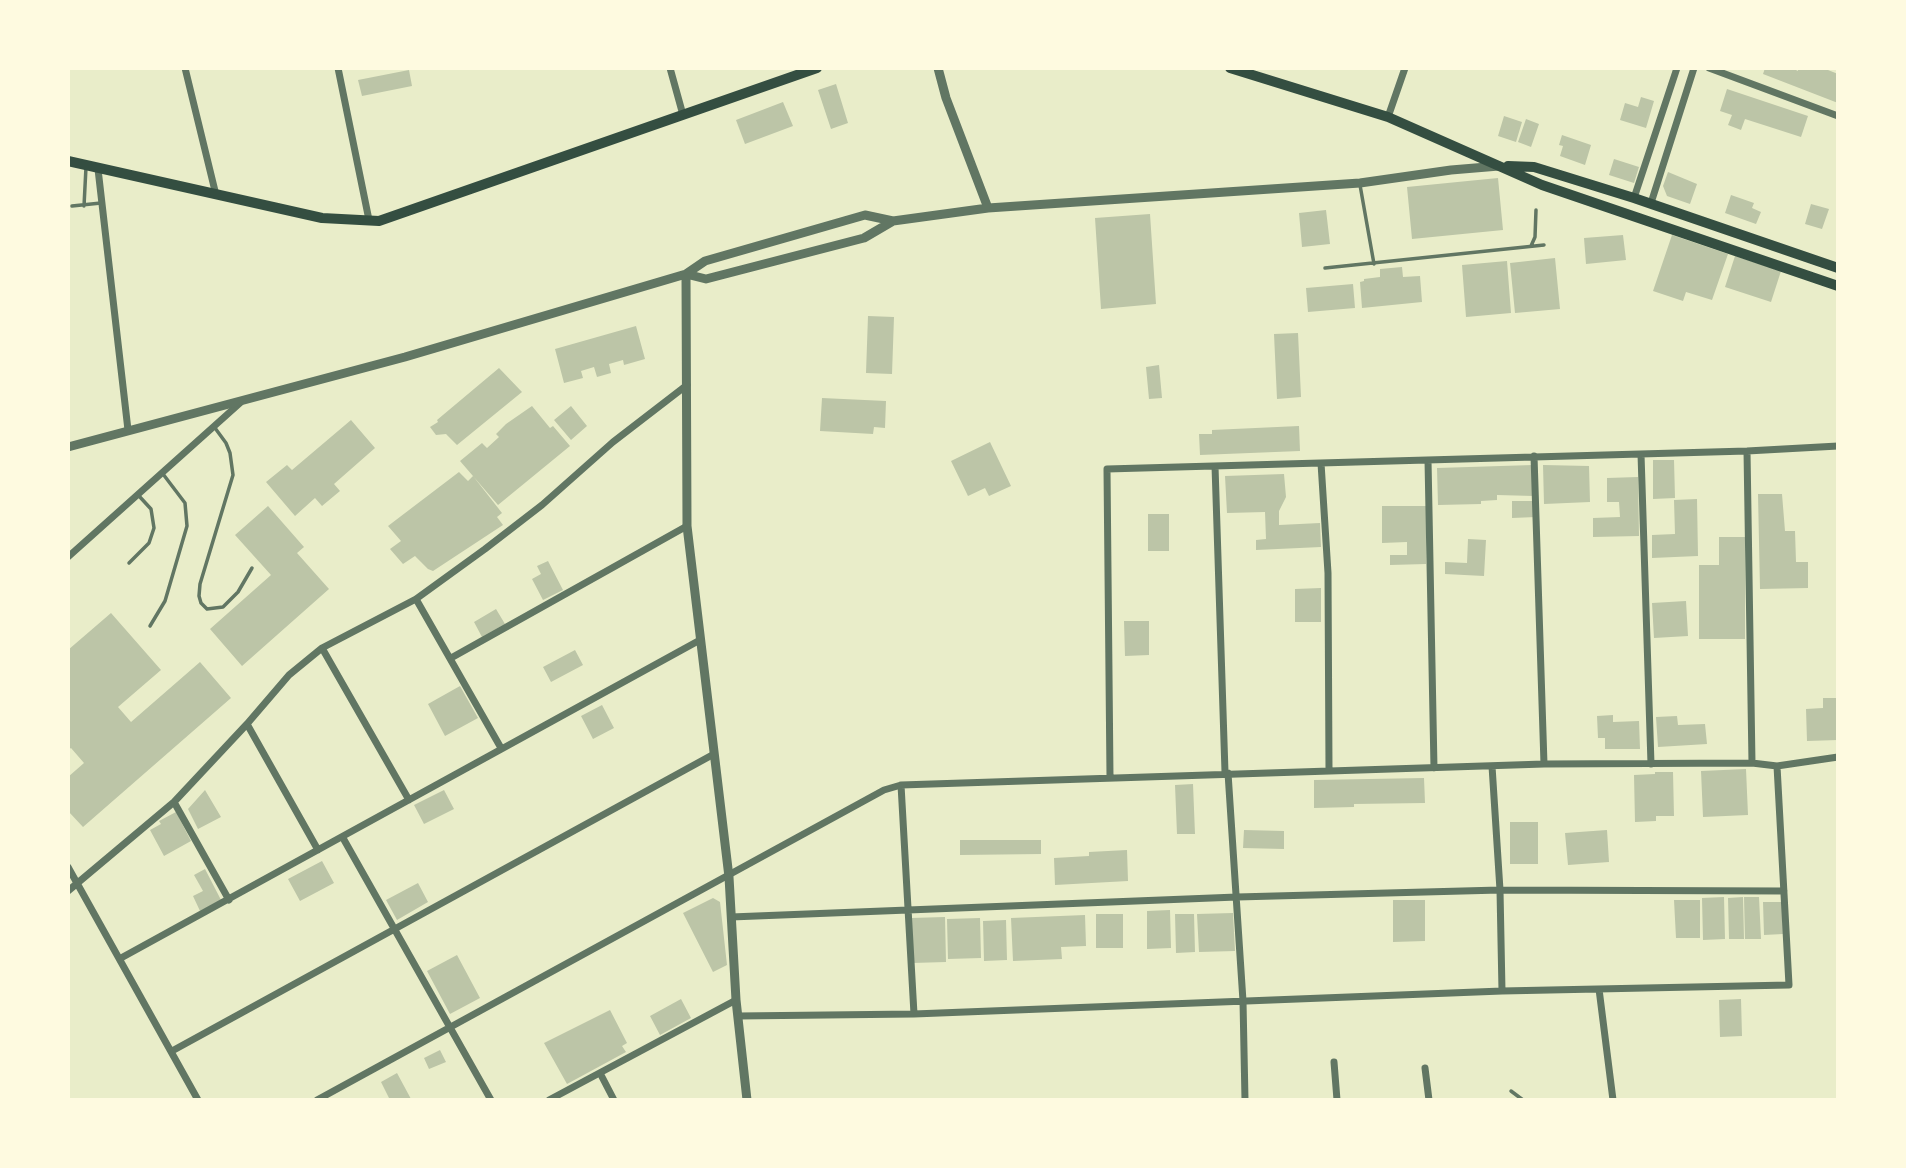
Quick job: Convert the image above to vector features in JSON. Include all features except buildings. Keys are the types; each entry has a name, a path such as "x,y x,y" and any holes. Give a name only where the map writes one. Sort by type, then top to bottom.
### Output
{"highway":[{"path":"68,161 322,218 379,220 817,68"},
{"path":"1230,68 1388,117 1542,185 1838,286"},
{"path":"1501,166 1534,167 1651,203 1838,268"}],"street":[{"path":"185,68 216,195"},
{"path":"338,68 369,220"},
{"path":"670,68 683,115"},
{"path":"938,68 946,98 988,208"},
{"path":"1388,117 1405,68"},
{"path":"1634,198 1677,68"},
{"path":"1651,203 1694,68"},
{"path":"1709,68 1838,116"},
{"path":"68,447 405,358 686,274 705,261 865,215 893,221 988,208 1360,183 1501,166"},
{"path":"98,169 128,430"},
{"path":"686,274 706,279 719,276 864,238 893,221"},
{"path":"686,274 687,526 729,877 736,1000 747,1100"},
{"path":"68,891 174,802 289,675 322,648 416,599 542,505 613,442 687,385"},
{"path":"68,557 240,403"},
{"path":"1110,777 1107,469 1747,451 1838,446"},
{"path":"1747,451 1752,763"},
{"path":"1641,454 1651,764"},
{"path":"1534,456 1545,764"},
{"path":"1428,460 1434,768"},
{"path":"1321,463 1328,573 1329,770"},
{"path":"1216,466 1226,773 1237,897 1245,1100"},
{"path":"451,657 687,526"},
{"path":"416,599 501,748"},
{"path":"121,958 700,640"},
{"path":"322,648 409,800"},
{"path":"247,724 318,850"},
{"path":"172,1051 714,754"},
{"path":"317,1100 884,790 901,785 1545,764 1752,763 1777,766 1838,757"},
{"path":"1492,766 1500,890 1502,991"},
{"path":"738,1016 914,1014 1502,991 1789,985 1777,766"},
{"path":"901,785 914,1014"},
{"path":"174,802 229,900"},
{"path":"343,838 491,1100"},
{"path":"68,867 198,1100"},
{"path":"731,917 1237,897 1500,890 1784,891"},
{"path":"1599,989 1613,1100"},
{"path":"549,1100 736,1000"},
{"path":"1334,1062 1337,1100"},
{"path":"1425,1068 1429,1100"},
{"path":"600,1073 614,1100"}],"lane":[{"path":"84,206 86,166"},
{"path":"1360,183 1374,264"},
{"path":"72,206 102,203"},
{"path":"1531,246 1536,210"},
{"path":"1325,268 1544,245"},
{"path":"213,427 226,443 233,475 200,584 201,603 207,609 223,607 238,592 252,568"},
{"path":"150,625 169,592 188,517 182,498 162,473"},
{"path":"129,563 149,544 154,528 151,509 138,494"},
{"path":"1511,1091 1523,1100"}]}
